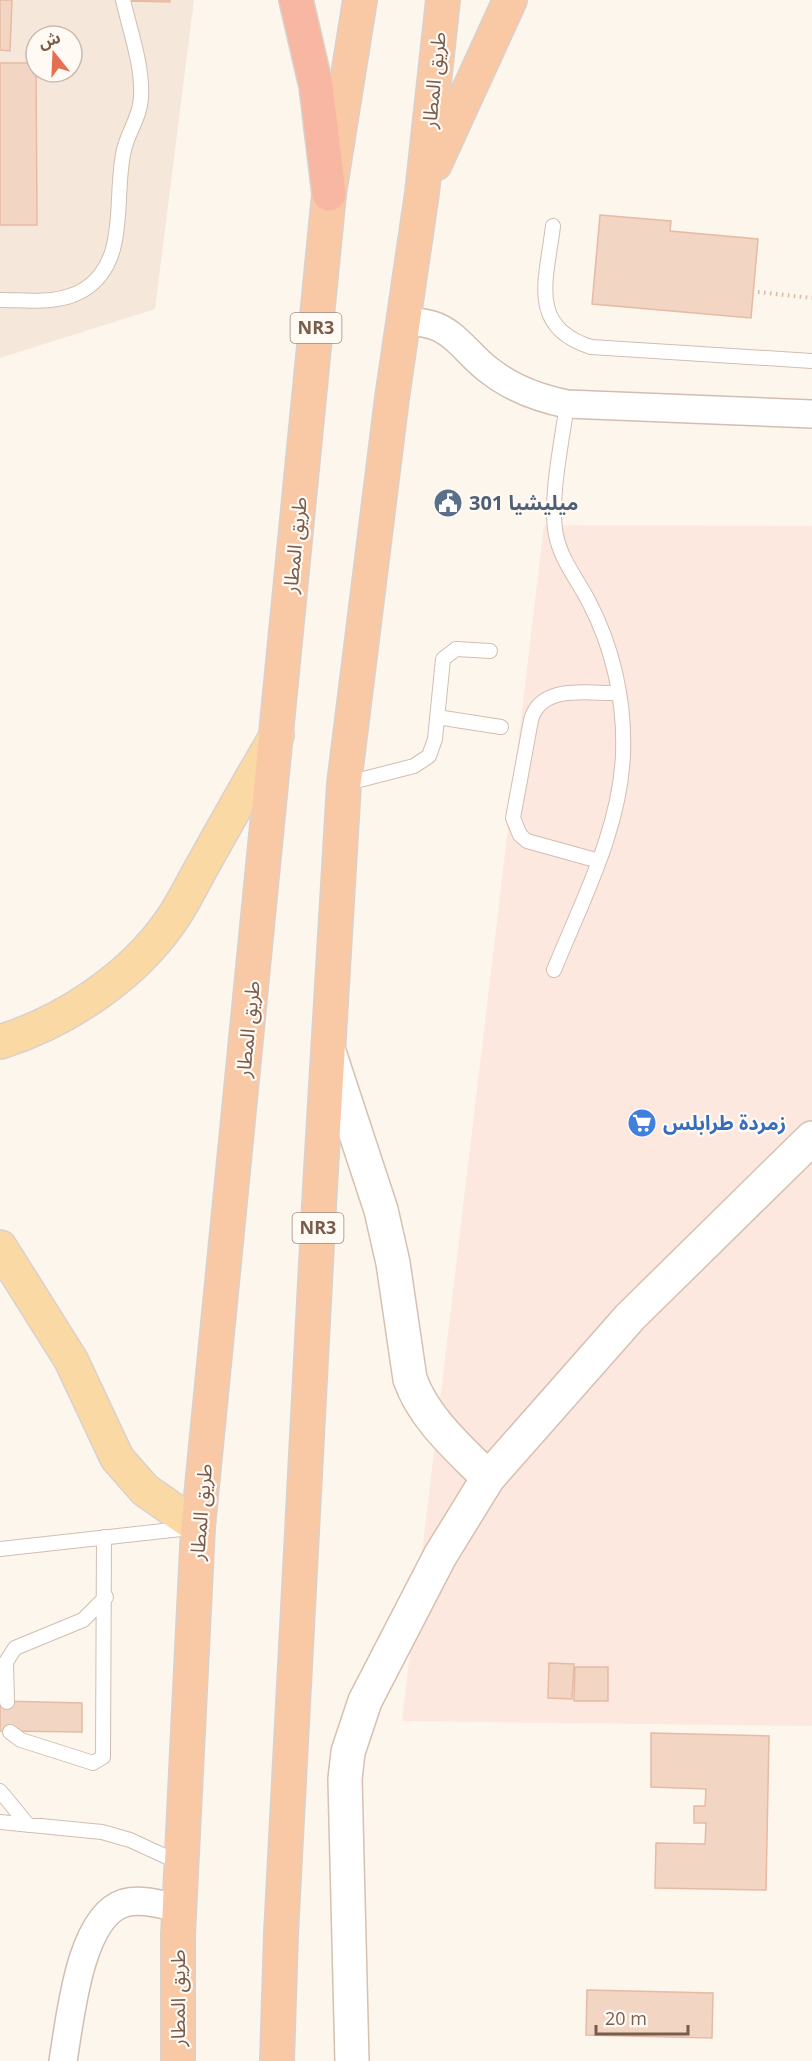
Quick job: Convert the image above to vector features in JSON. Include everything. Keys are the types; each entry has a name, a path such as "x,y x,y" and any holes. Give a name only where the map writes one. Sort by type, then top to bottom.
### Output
{"highway":[{"path":"296,0 316,86 329,194"},
{"name":"طريق المطار","path":"178,2061 179,1908 198,1527 329,194 360,0"},
{"name":"طريق المطار","path":"277,2061 281,1922 329,1052 336,886 344,784 422,193 443,0"},
{"path":"422,193 510,0"}],"main road":[{"path":"0,1042 47,1023 80,1004 110,982 170,923 277,735"},
{"path":"329,1052 381,1210 393,1263 410,1379 424,1409 488,1478"},
{"path":"352,2061 345,1779 348,1752 365,1701 440,1556 488,1478 630,1317 812,1138"},
{"path":"0,1246 71,1360 117,1458 145,1490 198,1527"}],"street":[{"path":"404,320 432,325 455,338 487,370 511,386 541,399 567,404 812,414"},
{"path":"63,2061 78,1980 96,1926 106,1914 122,1904 137,1901 179,1908"}],"lane":[{"path":"0,300 56,300 71,296 97,278 111,257 122,160 141,99 139,69 123,0"},
{"path":"553,226 546,307 555,327 571,340 591,347 812,361"},
{"path":"554,970 598,861 620,791 623,753 619,693 603,631 563,556 556,534 554,511 567,404"},
{"path":"344,784 422,762 433,748 441,667 448,652 464,648 490,651"},
{"path":"598,861 527,841 515,827 514,808 531,720 537,705 552,695 619,693"},
{"path":"437,717 501,727"},
{"path":"0,1559 5,1548 198,1527"},
{"path":"10,1731 21,1740 93,1763 103,1757 106,1597 104,1537"},
{"path":"7,1702 6,1662 9,1654 22,1645 83,1620 106,1597"},
{"path":"0,1791 28,1825"},
{"path":"0,1822 102,1832 130,1840 181,1863"}],"path":[{"path":"758,292 812,298"}],"shaded area":[{"path":"0,0 194,0 155,309 0,358"},
{"name":"زمردة طرابلس","path":"544,525 812,526 812,1726 402,1721"}],"building":[{"path":"0,0 12,0 10,51 0,50"},
{"path":"170,0 170,2 126,1"},
{"path":"0,63 24,63 24,84 36,84 37,225 0,225"},
{"path":"600,215 671,221 670,231 758,239 751,318 592,304"},
{"path":"549,1663 574,1664 572,1699 548,1698"},
{"path":"575,1667 608,1667 608,1701 574,1701"},
{"path":"0,1701 82,1703 82,1732 0,1731"},
{"path":"651,1733 769,1736 766,1890 655,1888 656,1843 705,1844 706,1823 694,1823 694,1806 705,1806 706,1789 651,1787"},
{"path":"587,1990 713,1993 712,2038 586,2035"}],"place":[{"name":"ميليشيا 301","path":"448,503"},
{"name":"زمردة طرابلس","path":"642,1123"}]}
